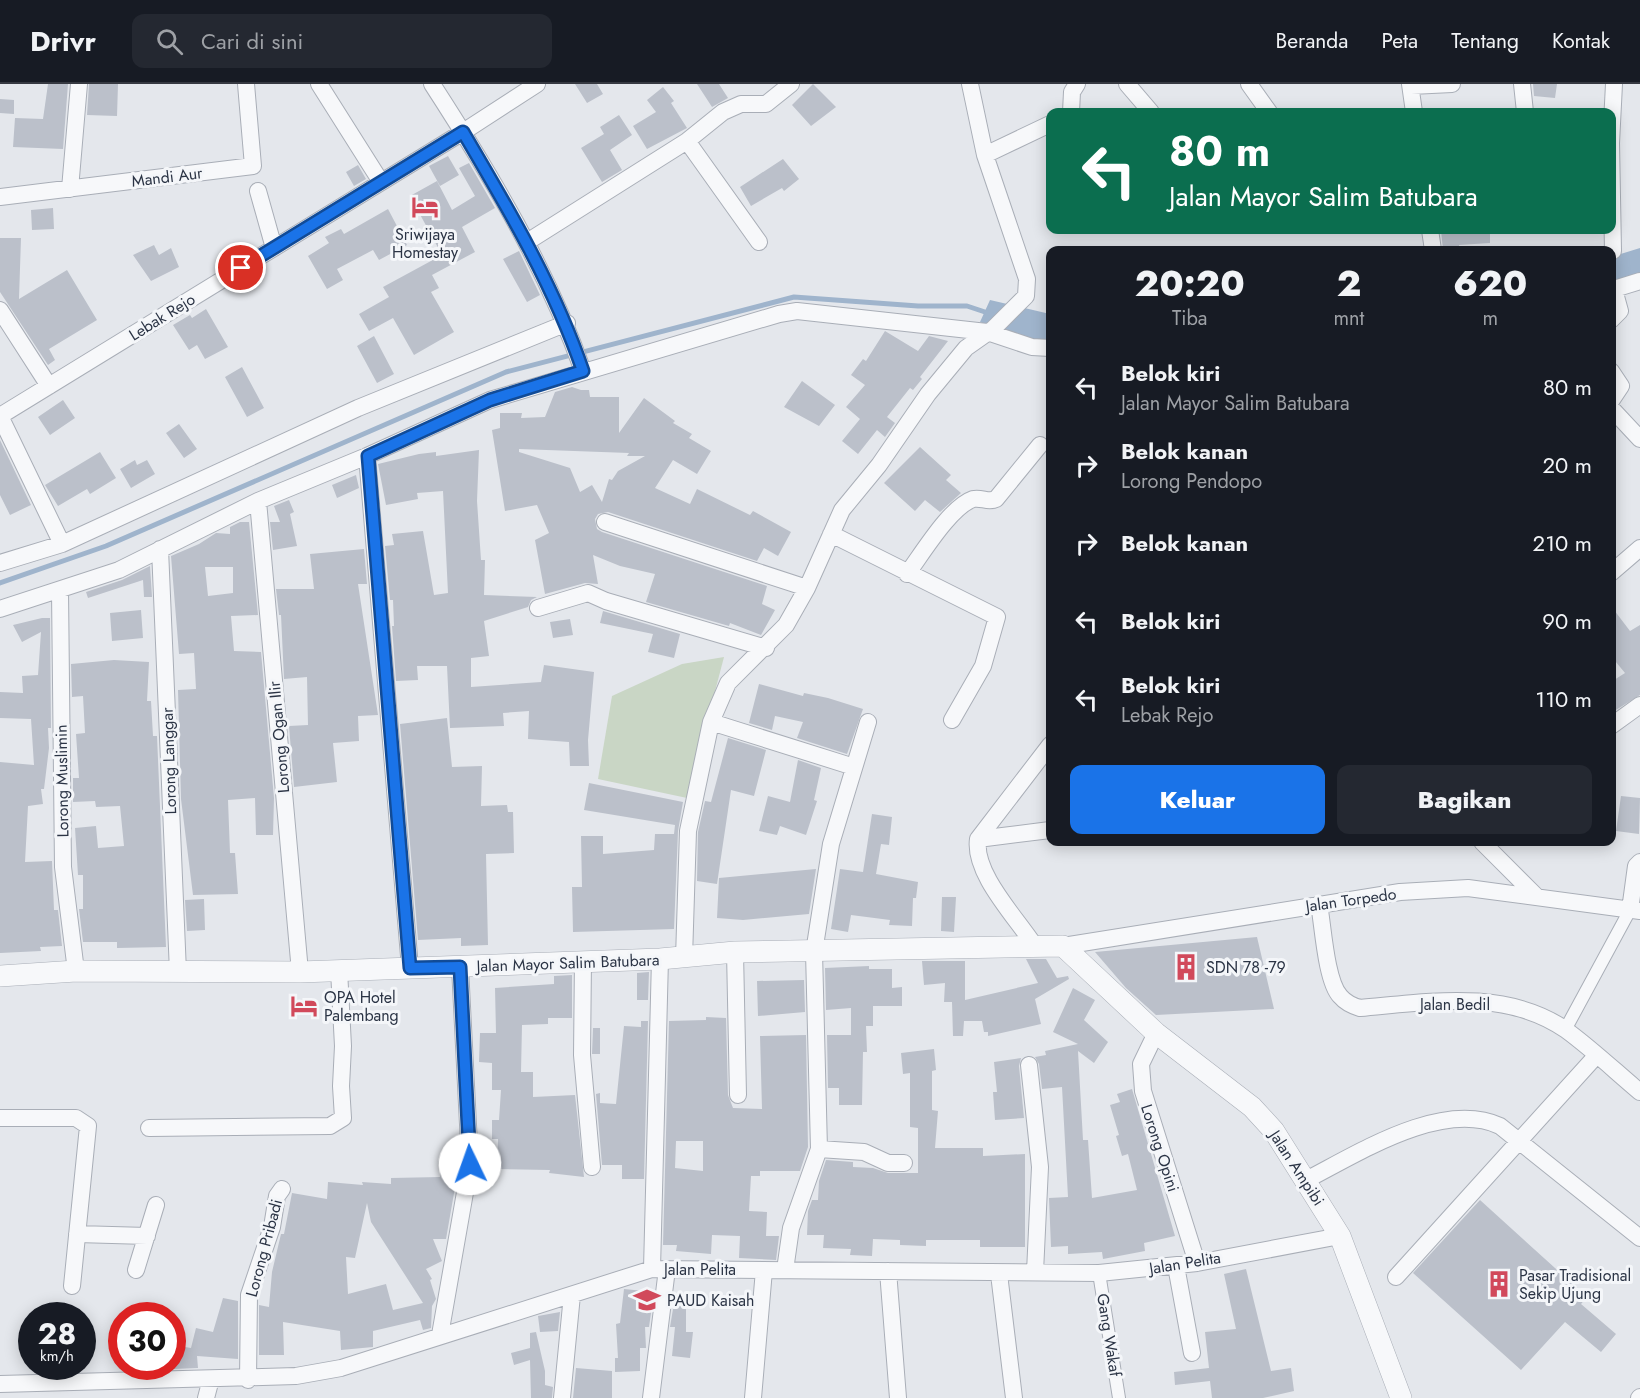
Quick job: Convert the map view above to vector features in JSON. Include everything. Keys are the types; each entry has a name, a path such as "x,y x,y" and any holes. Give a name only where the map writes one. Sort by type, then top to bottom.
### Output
{"street":[{"path":"70,189 79,84"},
{"name":"Mandi Aur","path":"0,197 253,166 246,84"},
{"path":"319,84 381,182"},
{"path":"432,84 463,132 527,242 569,329 582,368"},
{"name":"Lebak Rejo","path":"0,416 463,132 537,84"},
{"path":"527,242 687,141 730,108 741,104 766,104 791,84"},
{"path":"684,958 688,831 711,722 728,683 766,648 786,625 807,588 842,510 879,465 928,394 966,348 990,330 1026,296 1027,279 985,155 970,84"},
{"path":"1071,108 1072,92 1077,84"},
{"path":"1127,84 1148,108"},
{"path":"1250,84 1266,108"},
{"path":"1414,108 1411,85 1452,84"},
{"path":"1522,84 1525,108"},
{"path":"1613,108 1614,84"},
{"path":"985,155 1046,126"},
{"path":"687,141 759,242"},
{"path":"258,191 274,248"},
{"path":"1616,288 1640,282"},
{"path":"1616,300 1620,311 1616,315"},
{"path":"0,310 49,386"},
{"path":"0,609 119,570 258,501 368,456 490,400 582,368 797,311 990,330 1032,347 1046,348"},
{"path":"0,563 62,544 358,408 569,329"},
{"path":"1616,380 1621,388 1616,394"},
{"path":"1616,414 1640,440"},
{"path":"0,416 62,544"},
{"path":"907,573 939,531 966,503 978,498 990,502 996,499 1040,445"},
{"path":"368,456 410,968"},
{"name":"Lorong Ogan Ilir","path":"258,501 300,972"},
{"path":"604,522 807,588"},
{"path":"831,534 997,617 983,666 952,720"},
{"path":"1616,569 1640,548"},
{"name":"Lorong Langgar","path":"160,549 178,972"},
{"name":"Lorong Muslimin","path":"60,591 63,867 76,971"},
{"path":"538,608 588,593 606,602 766,648"},
{"path":"1616,722 1640,705"},
{"path":"711,722 854,767"},
{"path":"785,1270 791,1228 819,1149 814,952 831,844 868,722"},
{"path":"1034,945 983,870 976,852 978,839 1046,750"},
{"path":"978,839 1046,830"},
{"path":"1488,846 1536,896"},
{"path":"1565,1030 1635,911 1636,866 1640,862"},
{"name":"Jalan Torpedo","path":"1063,946 1400,892 1468,888 1635,911"},
{"name":"Jalan Bedil","path":"1319,904 1332,979 1340,996 1353,1006 1360,1008 1447,1000 1482,1002 1525,1010 1565,1030 1640,1092"},
{"name":"Jalan Mayor Salim Batubara","path":"0,975 76,971 300,972 684,958 735,952 1063,946"},
{"name":"Jalan Ampibi","path":"1063,946 1156,1034 1252,1107 1274,1131 1340,1236 1401,1398"},
{"path":"735,952 738,1095"},
{"path":"651,1398 660,1269 660,959"},
{"path":"583,960 582,1055 592,1167"},
{"path":"440,1335 470,1164 460,967"},
{"path":"149,1128 330,1126 340,1122 343,1118 341,1086 344,1046 339,970"},
{"name":"Lorong Opini","path":"1156,1034 1141,1064 1143,1091 1197,1263"},
{"path":"1396,1277 1596,1056"},
{"path":"1029,1065 1040,1167 1035,1272"},
{"path":"0,1118 76,1118 88,1126 72,1286"},
{"path":"1306,1180 1398,1134 1442,1122 1488,1121 1519,1142 1640,1238"},
{"path":"819,1149 864,1152 888,1163 904,1163"},
{"name":"Lorong Pribadi","path":"248,1380 249,1295 272,1227 277,1196 282,1189"},
{"path":"136,1270 156,1205"},
{"path":"77,1234 147,1236"},
{"name":"Jalan Pelita","path":"0,1384 18,1391 95,1390 211,1379 248,1380 296,1377 341,1368 440,1335 660,1269 999,1274 1099,1273 1197,1263 1340,1236"},
{"path":"1176,1266 1192,1353"},
{"path":"753,1398 764,1270"},
{"path":"888,1271 898,1398"},
{"name":"Gang Wakaf","path":"1099,1273 1119,1398"},
{"path":"999,1274 1014,1398"},
{"path":"562,1398 572,1295"},
{"path":"206,1398 211,1379"}],"green space":[{"path":"724,657 687,798 598,779 612,696 682,664"}],"water":[{"path":"1640,248 1640,277 1616,284 1616,255"},
{"path":"990,300 1046,313 1046,343 1008,334 980,322"}],"building":[{"path":"48,84 68,84 63,149 13,147 15,118 43,119"},
{"path":"89,84 118,84 117,116 87,115"},
{"path":"575,84 597,84 603,94 587,103"},
{"path":"697,84 719,84 728,98 712,107"},
{"path":"813,84 836,107 811,126 792,105"},
{"path":"1533,84 1557,84 1555,98 1534,96"},
{"path":"663,87 674,101 671,103 687,128 647,149 633,126 656,112 647,100"},
{"path":"0,99 14,100 14,114 0,113"},
{"path":"619,115 632,135 610,150 622,170 602,182 581,148 604,134 600,127"},
{"path":"448,156 459,175 440,186 429,166"},
{"path":"783,159 799,179 784,191 782,188 751,206 740,187"},
{"path":"469,163 495,208 462,227 475,252 432,275 439,288 431,292 454,332 414,355 393,318 369,331 359,314 389,297 383,287 442,255 410,196 437,181 452,210 475,196 459,168"},
{"path":"358,165 366,179 354,186 346,172"},
{"path":"53,208 54,229 32,230 31,210"},
{"path":"388,209 407,245 379,260 373,250 337,269 343,280 327,289 308,256 329,243 325,237 341,229 344,234"},
{"path":"1441,234 1490,234 1490,243 1443,246"},
{"path":"0,238 21,238 19,299 67,270 97,320 49,349 55,360 48,365 0,292"},
{"path":"154,245 159,255 171,248 179,267 151,281 133,255"},
{"path":"519,251 540,295 527,302 503,259"},
{"path":"206,309 228,347 205,359 197,345 189,350 173,325 190,315 192,318"},
{"path":"885,331 918,351 929,336 948,341 920,377 922,379 913,390 910,388 887,417 895,423 885,437 877,430 858,454 842,441 860,419 846,407 865,385 851,375 863,359 866,361"},
{"path":"374,336 394,374 377,383 357,346"},
{"path":"242,367 264,408 247,417 225,377"},
{"path":"802,381 835,405 819,426 784,407"},
{"path":"572,387 589,390 590,397 619,397 619,433 644,398 675,421 673,423 692,434 689,438 711,451 697,474 673,460 655,488 690,504 697,489 750,515 753,511 791,532 778,556 764,548 757,561 608,512 598,514 595,519 597,529 602,532 767,586 762,604 775,610 761,635 730,623 729,626 646,602 655,574 620,566 593,555 598,584 585,583 545,594 535,540 549,533 537,505 505,511 492,430 500,428 500,413 522,413 521,418 545,417 555,392","holes":["519,449 629,453 627,456 645,456 618,471 612,480 609,479 602,502 592,485 580,492 570,468 519,452"]},
{"path":"63,400 75,418 50,435 38,417"},
{"path":"179,424 197,449 184,458 166,433"},
{"path":"0,440 31,505 10,515 0,495"},
{"path":"920,447 951,475 946,480 961,493 940,512 925,500 915,511 884,483"},
{"path":"479,450 477,501 481,560 485,560 484,595 537,597 531,600 528,607 484,621 489,656 471,658 471,687 541,682 544,665 594,672 588,740 589,766 570,766 569,742 528,739 529,711 503,713 504,726 450,728 447,666 417,666 418,680 396,681 392,626 394,626 393,600 390,600 385,546 394,545 392,534 423,531 434,595 448,593 443,491 417,493 418,499 386,505 378,464 419,454 436,452 436,456"},
{"path":"100,452 116,478 90,494 87,489 58,506 45,485"},
{"path":"135,460 137,465 147,460 155,474 131,488 120,469"},
{"path":"356,475 359,488 337,498 332,485"},
{"path":"289,500 294,512 290,514 297,546 273,550 270,522 280,522 274,506"},
{"path":"240,522 249,522 258,615 231,616 234,651 261,652 274,798 273,835 256,835 255,798 228,800 230,853 235,853 238,894 193,895 181,799 178,690 196,689 194,653 179,654 171,556 199,544 216,533 230,534 230,527","holes":["205,567 233,567 233,593 208,596"]},
{"path":"364,549 367,584 358,584 378,715 358,716 359,741 333,743 337,782 294,787 289,726 308,725 307,677 284,679 281,615 279,615 276,589 314,589 310,554"},
{"path":"150,566 152,597 144,597 143,580 88,598 86,592 122,580"},
{"path":"141,610 143,638 112,641 110,613"},
{"path":"603,611 680,634 674,658 648,652 653,634 600,623"},
{"path":"1616,613 1630,631 1640,625 1640,695 1616,710 1616,679 1625,673 1616,662"},
{"path":"50,618 51,728 48,728 49,748 44,789 41,789 43,804 28,806 25,862 52,861 54,910 58,910 62,946 40,947 41,951 0,953 0,762 34,765 31,719 0,718 0,692 23,693 22,676 38,675 41,632 22,642 13,625"},
{"path":"570,619 573,635 553,638 550,622"},
{"path":"114,660 149,662 147,701 151,701 153,736 157,736 166,947 117,948 117,942 83,942 79,909 83,909 83,875 78,875 75,828 96,826 98,848 124,846 120,806 96,807 95,801 73,802 73,778 79,778 76,734 85,733 83,696 72,697 71,664"},
{"path":"759,684 803,696 804,693 828,698 863,709 847,754 797,738 803,722 775,716 772,730 749,723"},
{"path":"447,718 452,767 482,766 481,806 507,805 508,812 513,812 514,853 486,854 488,945 461,946 461,938 418,940 400,724"},
{"path":"728,738 766,750 754,796 731,790 717,884 697,881 698,832 705,801 711,802"},
{"path":"798,760 821,768 814,800 817,801 806,835 780,826 777,835 759,831 768,796 790,802"},
{"path":"589,783 683,802 678,831 674,929 573,932 572,887 582,887 581,836 603,836 603,854 654,850 655,834 674,834 675,825 584,810"},
{"path":"1621,796 1640,798 1639,834 1616,831"},
{"path":"872,814 892,817 889,845 881,844 876,874 918,882 916,898 913,898 912,926 889,925 890,920 851,915 848,932 831,929 840,869 863,872"},
{"path":"816,869 809,914 743,920 717,918 719,878"},
{"path":"942,897 956,897 954,932 941,931"},
{"path":"204,899 205,930 187,931 185,900"},
{"name":"SDN 78 -79","path":"1257,937 1274,1009 1156,1015 1126,988 1095,952"},
{"path":"1026,959 1046,959 1057,978 1068,976 1069,979 1035,999 1041,1024 988,1036 988,1032 984,1032 982,1021 964,1021 963,1036 953,1036 952,1002 944,1002 945,983 924,985 922,961 965,961 965,1000 1038,983"},
{"path":"869,966 869,969 892,969 892,988 902,987 902,1006 873,1006 873,1026 866,1026 867,1052 863,1052 862,1105 839,1105 839,1088 828,1088 827,1035 851,1035 851,1008 826,1010 825,968"},
{"path":"649,972 648,1000 637,1000 637,973"},
{"path":"572,975 572,1018 548,1018 548,1024 522,1025 521,1072 533,1072 533,1097 575,1095 584,1177 549,1173 550,1170 497,1169 498,1139 492,1139 492,1120 499,1120 501,1090 492,1090 492,1063 479,1062 480,1033 496,1033 495,988 554,984 554,976"},
{"path":"804,980 805,1012 758,1016 757,981"},
{"path":"1073,988 1095,1000 1084,1020 1108,1042 1094,1063 1078,1051 1083,1140 1088,1140 1092,1198 1137,1190 1128,1154 1122,1156 1116,1136 1119,1135 1110,1105 1120,1102 1117,1094 1132,1089 1175,1236 1144,1243 1145,1251 1103,1259 1102,1252 1068,1254 1068,1246 1051,1247 1049,1198 1068,1197 1062,1087 1042,1089 1039,1064 1035,1057 1046,1055 1045,1051 1078,1044 1053,1032"},
{"path":"706,1017 726,1018 728,1095 733,1108 762,1109 760,1036 806,1035 808,1147 800,1171 760,1171 760,1176 751,1176 749,1211 767,1212 766,1236 779,1236 776,1260 739,1258 740,1236 712,1235 711,1254 676,1251 677,1245 663,1245 669,1021 706,1020","holes":["676,1141 703,1141 703,1171 675,1168"]},
{"path":"641,1021 648,1021 644,1179 622,1179 622,1165 602,1165 596,1094 600,1093 600,1103 616,1104 624,1026 641,1027"},
{"path":"593,1028 600,1028 600,1054 592,1054"},
{"path":"934,1049 936,1070 932,1071 932,1110 938,1111 935,1148 983,1148 983,1156 1025,1154 1025,1247 980,1247 980,1240 926,1240 926,1246 900,1245 900,1240 873,1239 872,1256 850,1255 851,1249 823,1248 824,1235 807,1235 808,1211 812,1200 818,1200 819,1181 826,1160 853,1162 853,1167 873,1168 888,1173 918,1173 918,1128 910,1127 910,1073 903,1074 901,1053"},
{"path":"1021,1058 1019,1066 1024,1118 995,1120 993,1092 997,1092 994,1062"},
{"path":"440,1173 457,1176 446,1239 433,1239 442,1261 426,1269 432,1279 430,1280 436,1299 432,1306 431,1328 423,1330 420,1320 373,1331 373,1347 341,1350 340,1331 283,1322 284,1355 259,1355 259,1305 269,1307 272,1272 281,1234 284,1234 292,1193 327,1199 328,1182 363,1185 362,1182 391,1184 391,1178 440,1177","holes":["367,1203 371,1222 423,1303 393,1310 386,1284 348,1294 346,1257 355,1258"]},
{"name":"Pasar Tradisional Sekip Ujung","path":"1480,1200 1587,1297 1581,1304 1616,1334 1601,1352 1565,1322 1521,1370 1413,1273"},
{"path":"1246,1269 1271,1371 1291,1368 1294,1391 1263,1398 1212,1398 1210,1381 1175,1385 1174,1372 1209,1368 1205,1332 1236,1329 1224,1274"},
{"path":"624,1289 654,1292 649,1327 645,1327 646,1348 640,1348 640,1371 615,1372 615,1358 618,1358 616,1324 620,1323"},
{"path":"223,1298 238,1301 238,1359 197,1356 198,1368 186,1368 186,1347 191,1348 196,1328 213,1332"},
{"path":"677,1306 686,1306 686,1332 693,1332 690,1358 672,1356 675,1327 670,1327 673,1309"},
{"path":"560,1312 558,1331 540,1332 538,1316"},
{"path":"536,1332 545,1371 545,1385 553,1387 552,1398 531,1398 530,1360 514,1365 511,1353 530,1348 530,1333"},
{"path":"576,1368 612,1371 612,1398 573,1398"}],"waterway":[{"path":"0,583 106,546 506,372 794,297 918,306 967,306 991,314"}],"place":[{"name":"Sriwijaya Homestay","path":"425,207"},
{"name":"SDN 78 -79","path":"1186,967"},
{"name":"OPA Hotel Palembang","path":"304,1006"},
{"name":"Pasar Tradisional Sekip Ujung","path":"1499,1284"},
{"name":"PAUD Kaisah","path":"647,1300"}],"route":[{"path":"241,268 463,132 527,242 567,323 583,371 490,400 368,456 410,968 460,967 470,1164"}]}
